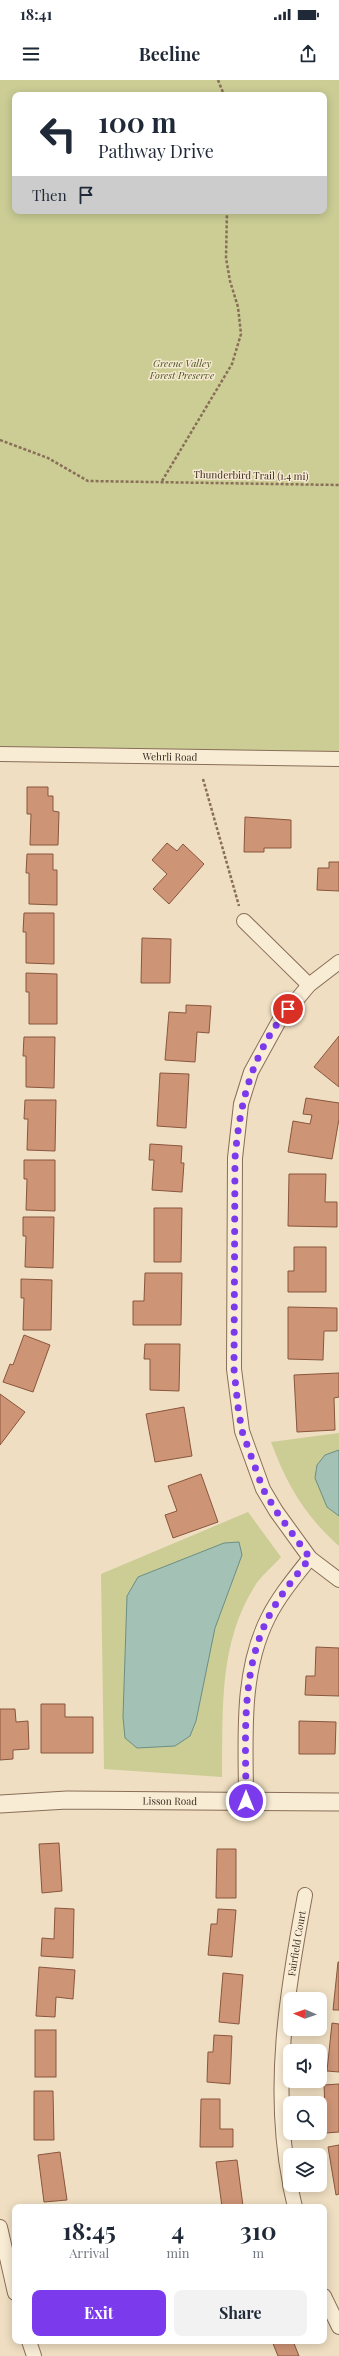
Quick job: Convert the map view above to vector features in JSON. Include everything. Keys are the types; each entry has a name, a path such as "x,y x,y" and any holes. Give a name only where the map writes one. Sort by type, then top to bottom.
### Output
{"street":[{"name":"Wehrli Road","path":"0,754 339,759"},
{"path":"244,921 309,985"},
{"path":"339,962 309,985 278,1021 251,1072 241,1104 235,1158 234,1369 242,1431 263,1489 276,1511 310,1558 339,1580"},
{"path":"246,1801 246,1720 251,1666 268,1618 279,1598 310,1558"},
{"name":"Lisson Road","path":"0,1804 67,1800 339,1802"},
{"name":"Fairfield Court","path":"284,2148 280,2076 293,1956 305,1895"},
{"name":"Fairfield Court","path":"292,2192 294,2204"},
{"path":"0,2226 12,2280"},
{"path":"327,2302 339,2327"},
{"path":"30,2344 34,2356"}],"path":[{"path":"218,80 223,92"},
{"path":"162,482 232,364 241,334 238,307 230,281 226,258 227,214"},
{"name":"Thunderbird Trail (1.4 mi)","path":"0,440 48,458 88,481 339,485"},
{"path":"203,779 244,921"}],"green space":[{"name":"Greene Valley Forest Preserve","path":"0,80 339,80 339,758 0,754"},
{"path":"339,1433 339,1546 316,1523 298,1499 277,1458 271,1442"},
{"path":"248,1512 281,1557 256,1584 244,1606 235,1630 225,1678 222,1727 222,1777 104,1769 101,1574"}],"shaded area":[{"path":"339,1450 339,1516 327,1507 315,1478 317,1465 325,1455"},
{"path":"239,1542 242,1555 215,1628 196,1721 190,1736 175,1746 137,1748 125,1738 123,1717 127,1596 138,1577 224,1543"}],"building":[{"path":"27,787 48,787 48,796 53,796 53,811 59,812 58,845 30,845 31,814 27,814"},
{"path":"245,817 291,820 291,848 264,848 264,852 244,852"},
{"path":"167,843 177,851 183,844 204,864 169,904 153,889 167,874 152,860"},
{"path":"27,854 53,854 53,870 57,870 57,905 29,904 29,873 26,873"},
{"path":"329,862 339,862 339,891 317,890 318,868 329,868"},
{"path":"24,913 54,913 54,964 26,963 26,932 23,932"},
{"path":"142,938 171,939 170,983 141,983"},
{"path":"26,973 57,974 57,1024 29,1024 29,992 26,992"},
{"path":"186,1005 211,1006 209,1033 197,1032 195,1062 165,1060 169,1012 186,1013"},
{"path":"339,1036 339,1087 314,1067"},
{"path":"24,1037 55,1037 54,1088 26,1087 26,1056 23,1056"},
{"path":"160,1073 189,1074 186,1128 157,1126"},
{"path":"306,1098 339,1103 339,1119 332,1159 288,1152 293,1121 310,1124 312,1115 303,1114"},
{"path":"25,1100 56,1100 55,1151 27,1150 28,1119 24,1119"},
{"path":"150,1144 182,1146 181,1163 184,1163 182,1192 152,1190 154,1160 149,1160"},
{"path":"24,1160 55,1160 55,1211 26,1210 27,1179 24,1179"},
{"path":"289,1174 326,1174 325,1202 337,1202 337,1227 288,1226"},
{"path":"154,1208 182,1208 181,1262 154,1262"},
{"path":"23,1217 54,1217 53,1268 25,1267 26,1236 23,1236"},
{"path":"294,1247 326,1247 326,1292 288,1292 288,1271 294,1271"},
{"path":"145,1273 182,1273 181,1325 133,1325 133,1301 144,1301"},
{"path":"21,1279 52,1280 51,1330 23,1330 24,1298 21,1298"},
{"path":"288,1307 337,1308 337,1331 324,1331 323,1360 288,1359"},
{"path":"24,1335 50,1345 33,1392 3,1382 10,1364 13,1365"},
{"path":"145,1344 180,1344 179,1391 150,1390 150,1359 144,1359"},
{"path":"339,1373 339,1397 334,1398 335,1430 297,1432 294,1375"},
{"path":"0,1394 25,1412 0,1445"},
{"path":"184,1407 192,1456 155,1462 146,1414"},
{"path":"201,1474 218,1522 173,1538 165,1515 177,1511 168,1486"},
{"path":"316,1647 339,1648 339,1696 305,1695 306,1676 315,1676"},
{"path":"41,1704 65,1704 65,1717 93,1717 93,1753 41,1753"},
{"path":"0,1709 15,1709 16,1722 28,1721 29,1749 13,1750 13,1759 0,1760"},
{"path":"299,1721 336,1722 335,1754 299,1754"},
{"path":"59,1843 62,1891 42,1893 39,1844"},
{"path":"217,1849 236,1849 236,1898 216,1898"},
{"path":"55,1908 74,1909 73,1958 41,1956 42,1938 54,1939"},
{"path":"218,1909 236,1910 232,1957 208,1955 211,1924 217,1924"},
{"path":"338,1962 339,2010 333,2010"},
{"path":"39,1967 75,1970 73,1999 56,1997 55,2017 36,2016"},
{"path":"223,1973 243,1975 239,2024 219,2022"},
{"path":"332,2023 339,2024 339,2072 327,2071"},
{"path":"35,2030 56,2030 56,2077 35,2077"},
{"path":"214,2035 232,2036 230,2084 207,2082 208,2052 213,2052"},
{"path":"339,2084 339,2132 327,2133 327,2096 324,2096 324,2088 327,2088 327,2085"},
{"path":"34,2091 53,2091 54,2140 34,2140"},
{"path":"201,2099 220,2099 220,2129 233,2129 233,2147 200,2147"},
{"path":"339,2145 339,2194 336,2195 328,2147"},
{"path":"60,2152 67,2200 44,2202 38,2155"},
{"path":"237,2160 243,2204 222,2204 216,2162"},
{"path":"273,2344 294,2344 299,2356 278,2356"}],"route":[{"path":"246,1801 246,1720 248,1684 251,1666 268,1618 279,1598 310,1558 276,1511 263,1489 242,1431 234,1369 235,1158 238,1123 241,1104 251,1072 278,1021 288,1009"}]}
